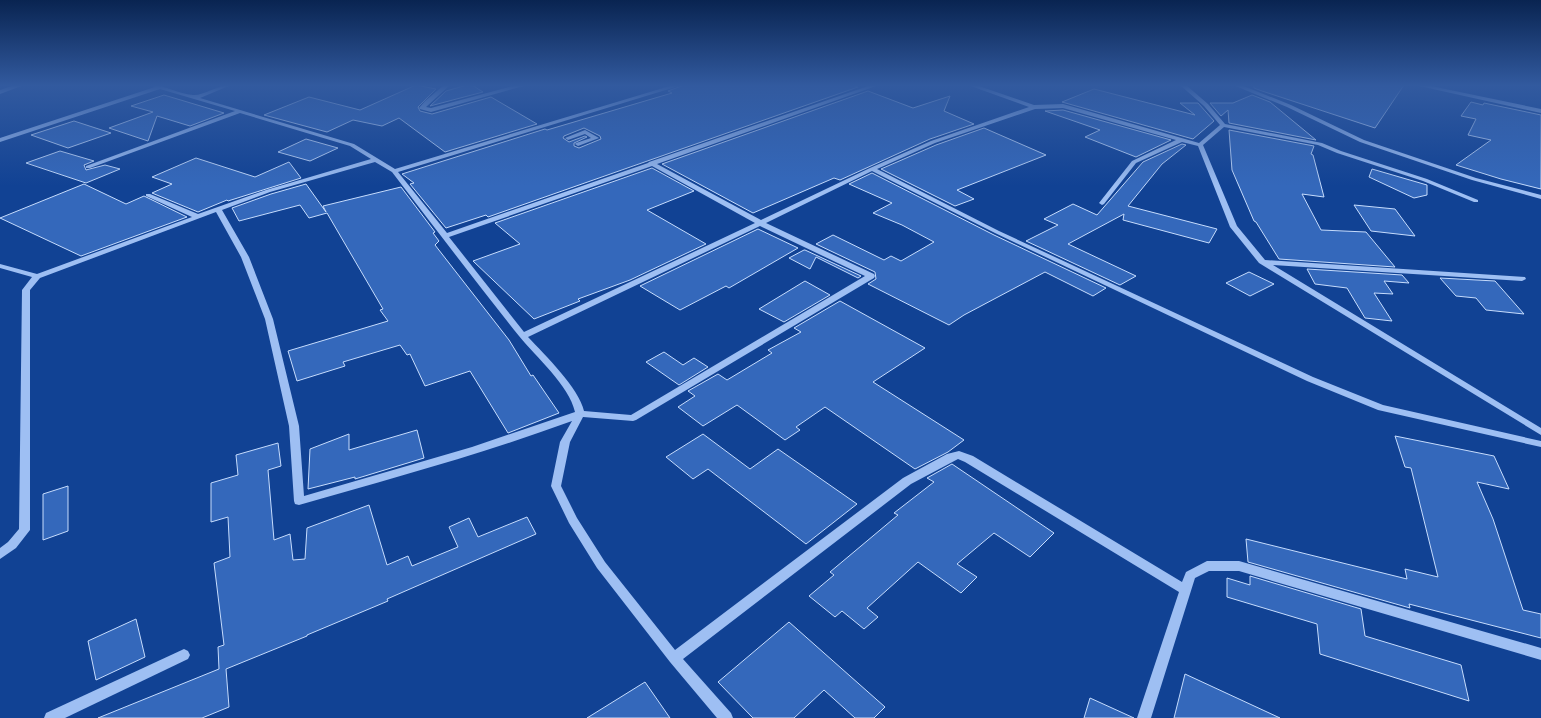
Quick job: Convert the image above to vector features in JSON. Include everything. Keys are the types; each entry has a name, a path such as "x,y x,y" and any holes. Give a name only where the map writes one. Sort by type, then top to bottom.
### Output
{"street":[{"path":"0,140 62,119"},
{"path":"88,167 221,119"},
{"path":"266,119 352,145 394,171 523,336 559,376 578,405 580,414 566,442 556,486 573,520 601,564 674,658 726,718"},
{"path":"394,171 571,119"},
{"path":"446,236 782,119"},
{"path":"523,336 872,169 933,142 1003,119"},
{"path":"1105,119 1180,141 1200,145"},
{"path":"1217,119 1223,125 1311,141 1425,180 1476,201"},
{"path":"1315,119 1362,141 1403,156 1474,179 1541,197"},
{"path":"1200,145 1223,125"},
{"path":"568,138 586,132 596,138 578,144"},
{"path":"1102,203 1134,162 1180,141"},
{"path":"1200,145 1234,227 1262,261 1541,432"},
{"path":"0,554 12,545 24,530 26,290 38,276 268,191 374,160"},
{"path":"218,210 245,257 269,319 294,426 299,501 530,433 580,414 633,418 871,276 760,223 651,163"},
{"path":"872,169 997,232 1310,379 1381,408 1541,444"},
{"path":"148,195 198,217"},
{"path":"1262,261 1522,279"},
{"path":"0,266 38,276"},
{"path":"674,658 908,481 951,457 959,455 969,458 1185,590"},
{"path":"1144,718 1190,575 1207,566 1239,566 1541,654"},
{"path":"51,718 184,655"}],"building":[{"path":"135,119 156,119 148,141 109,128"},
{"path":"165,119 210,119 190,126"},
{"path":"277,119 398,119 382,126 353,120 327,132"},
{"path":"400,119 528,119 537,124 445,152"},
{"path":"586,119 768,119 488,217 486,215 446,228 410,184 414,183 402,174 545,129","holes":["584,128 600,136 601,139 579,148 574,146 574,143 587,137 569,142 563,138"]},
{"path":"790,119 961,119 974,124 930,139 840,180 834,178 753,213 662,164"},
{"path":"1067,119 1094,119 1171,140 1136,157 1085,137 1100,130"},
{"path":"1120,119 1212,119 1214,121 1193,139"},
{"path":"1229,119 1290,119 1316,140 1229,123"},
{"path":"1346,119 1381,119 1375,128"},
{"path":"1474,119 1541,119 1541,189 1456,165 1491,140 1468,135 1476,119"},
{"path":"74,121 111,133 68,148 31,135"},
{"path":"984,128 1046,155 957,190 974,199 955,206 881,169 936,145"},
{"path":"1229,130 1314,146 1311,154 1313,155 1324,197 1302,194 1321,230 1366,232 1395,267 1279,259 1254,221 1232,170"},
{"path":"306,139 338,148 310,161 278,152"},
{"path":"1182,144 1186,145 1162,164 1128,206 1217,229 1209,243 1123,220 1124,214 1068,244 1136,276 1120,285 1026,241 1058,225 1044,219 1073,204 1097,215 1143,162"},
{"path":"60,151 94,161 84,165 86,170 105,165 120,169 86,183 26,163"},
{"path":"196,158 255,177 289,162 301,178 227,200 198,212 152,193 172,184 152,177"},
{"path":"652,168 694,191 647,210 706,244 630,280 578,299 580,301 534,319 473,261 520,244 495,223"},
{"path":"1372,169 1427,185 1427,195 1414,198 1369,177"},
{"path":"872,173 994,235 1106,288 1093,296 1045,272 964,315 949,325 868,284 876,279 875,272 816,244 833,235 884,260 891,256 901,261 934,242 902,225 873,213 892,203 849,184"},
{"path":"84,184 126,204 144,196 187,217 81,256 0,218"},
{"path":"306,184 326,212 323,206 401,187 435,232 433,233 439,241 435,245 509,340 531,376 533,375 559,413 508,433 470,371 425,386 410,354 407,355 400,345 343,362 345,366 297,381 288,351 388,321 380,310 383,309 327,213 309,218 300,205 239,221 232,208"},
{"path":"1354,205 1395,209 1415,236 1371,231"},
{"path":"758,229 798,248 729,288 726,286 680,310 640,286"},
{"path":"804,250 861,276 858,278 816,257 810,269 789,258"},
{"path":"1307,269 1402,275 1409,283 1384,281 1393,294 1374,293 1392,321 1365,318 1347,288 1315,284"},
{"path":"1249,272 1274,284 1250,296 1226,283"},
{"path":"1440,278 1495,281 1524,314 1486,310 1476,298 1456,296"},
{"path":"805,281 830,295 784,322 759,309"},
{"path":"840,301 925,348 873,382 964,440 948,452 915,469 825,407 796,427 800,430 785,440 737,405 703,426 678,407 695,396 688,391 718,374 727,380 772,353 768,350 801,332 794,328"},
{"path":"664,352 683,365 694,358 708,367 679,385 646,362"},
{"path":"417,430 424,458 355,479 355,477 308,489 310,449 349,434 349,450"},
{"path":"703,434 750,469 778,449 857,504 806,544 708,469 693,479 666,457"},
{"path":"1395,436 1494,456 1509,489 1477,482 1493,519 1523,610 1541,614 1541,638 1409,604 1410,608 1248,562 1246,539 1407,579 1405,569 1438,577 1411,468 1405,467"},
{"path":"278,443 281,466 268,470 274,540 290,534 293,560 305,559 307,528 369,505 387,565 408,556 412,566 458,547 449,527 469,518 478,537 527,517 536,534 387,599 388,601 226,669 229,707 202,718 98,718 219,669 218,647 224,645 214,563 230,557 228,517 211,522 211,483 238,475 236,455"},
{"path":"952,464 1054,533 1030,557 994,533 957,564 977,577 961,593 918,562 867,608 878,617 864,629 842,611 835,617 809,596 834,575 830,572 898,515 894,513 934,482 927,478"},
{"path":"68,486 68,531 43,540 43,494"},
{"path":"1250,576 1361,609 1365,636 1461,665 1469,701 1320,654 1317,624 1227,597 1227,578 1250,585"},
{"path":"136,619 145,657 96,680 88,641"},
{"path":"789,622 885,707 874,718 855,718 824,690 794,718 753,718 718,682"},
{"path":"1185,674 1280,718 1174,718"},
{"path":"645,682 670,718 587,718"},
{"path":"1090,698 1134,718 1084,718"}]}
